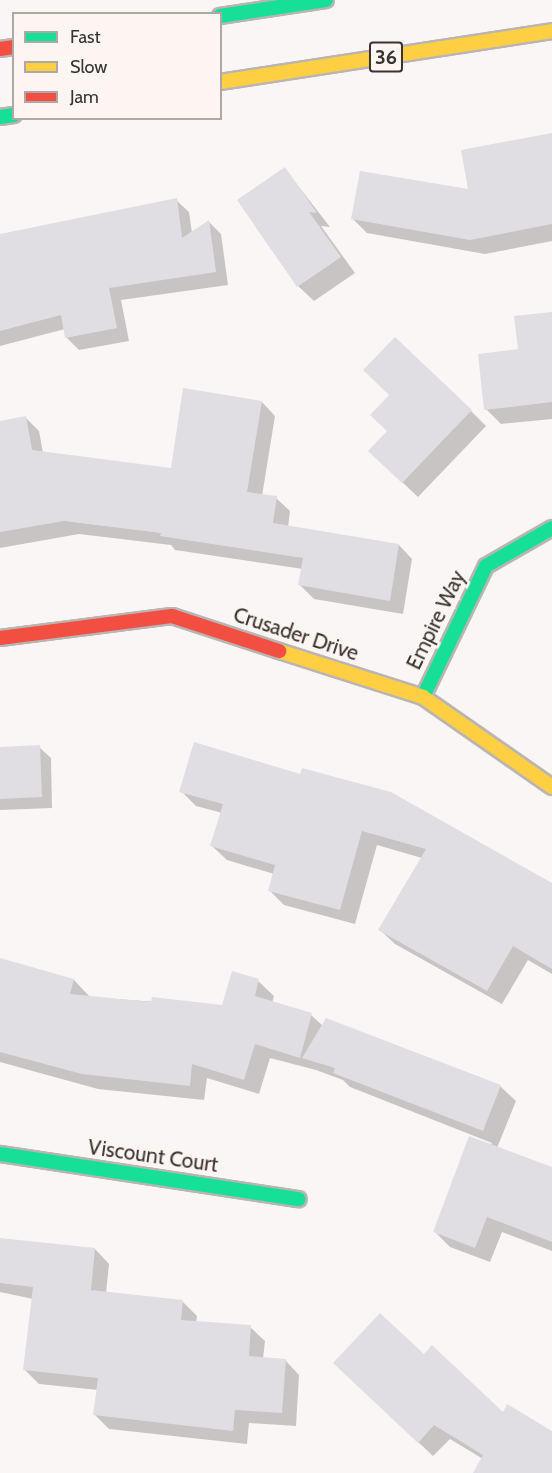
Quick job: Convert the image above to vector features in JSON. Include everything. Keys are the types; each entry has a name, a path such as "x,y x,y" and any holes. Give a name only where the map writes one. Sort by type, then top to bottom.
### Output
{"street":[{"path":"222,16 326,0"},
{"name":"36","path":"222,82 552,31"},
{"name":"Empire Way","path":"423,697 486,566 552,528"},
{"name":"Crusader Drive","path":"0,638 172,616 423,697 552,787"},
{"name":"Viscount Court","path":"0,1154 299,1198"}],"building":[{"path":"552,133 552,224 470,240 351,219 360,171 468,189 461,150"},
{"path":"285,167 317,213 309,212 341,257 297,287 237,200"},
{"path":"177,198 182,238 209,220 216,272 109,288 117,328 65,338 61,315 0,331 0,234"},
{"path":"552,312 552,402 484,410 478,354 518,349 514,316"},
{"path":"395,337 472,410 402,483 368,451 387,431 370,415 389,395 363,370"},
{"path":"183,388 262,401 247,492 277,496 273,523 399,544 390,601 298,585 303,558 160,536 161,533 64,521 0,532 0,421 26,416 32,450 171,468"},
{"path":"194,742 300,774 302,768 391,792 552,883 552,969 513,946 487,991 378,930 426,849 362,831 340,910 268,891 275,865 210,846 223,804 179,792"},
{"path":"40,745 42,797 0,799 0,747"},
{"path":"0,958 74,979 70,994 151,1002 152,997 222,1005 232,971 259,979 255,996 312,1013 300,1058 255,1044 244,1080 192,1064 190,1086 82,1074 0,1052"},
{"path":"326,1018 501,1085 483,1131 333,1073 335,1068 302,1058"},
{"path":"469,1136 552,1167 552,1242 487,1217 475,1248 433,1232"},
{"path":"0,1238 95,1248 91,1290 183,1300 181,1320 251,1325 249,1356 286,1359 282,1413 235,1410 233,1431 93,1415 98,1378 23,1370 33,1287 0,1283"},
{"path":"380,1313 424,1354 432,1345 503,1412 507,1404 552,1431 552,1473 473,1473 483,1455 434,1425 418,1443 333,1363"}],"traffic: fast":[{"path":"222,16 326,0"},
{"path":"0,117 12,115"},
{"path":"423,697 486,566 552,528"},
{"path":"0,1154 299,1199"}],"traffic: slow":[{"path":"222,82 552,31"},
{"path":"279,651 423,697 552,787"}],"traffic: jam":[{"path":"0,49 12,47"},
{"path":"0,638 172,616 279,651"}]}
